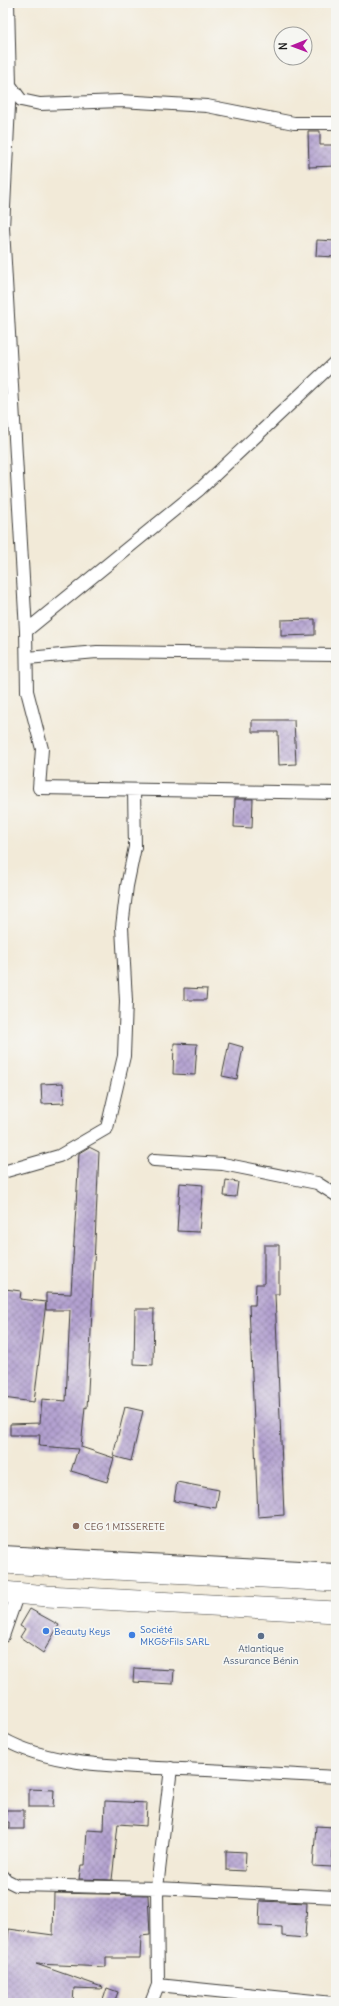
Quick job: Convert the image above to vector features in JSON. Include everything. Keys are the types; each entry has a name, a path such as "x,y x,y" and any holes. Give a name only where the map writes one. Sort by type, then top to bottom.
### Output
{"highway":[{"path":"3,1563 336,1581"},
{"path":"11,1593 336,1612"}],"street":[{"path":"8,3 10,85 3,228 26,631 27,691 42,749 39,788 336,793"},
{"path":"10,85 21,100 40,104 120,101 207,106 294,123 336,123"},
{"path":"26,631 200,489 336,361"},
{"path":"27,658 97,652 336,655"},
{"path":"3,1172 59,1156 107,1128 124,1056 126,1001 122,927 135,847 134,790"},
{"path":"154,1160 223,1164 317,1184 336,1195"},
{"path":"3,1552 336,1570"},
{"path":"3,1636 11,1593"},
{"path":"3,1739 20,1748 43,1756 117,1765 336,1777"},
{"path":"151,2003 158,1985 157,1888 171,1768"},
{"path":"3,1876 6,1880 16,1885 157,1888 336,1897"},
{"path":"158,1985 332,2003"}],"building":[{"path":"308,131 320,131 320,145 336,145 336,166 309,167"},
{"path":"317,240 336,241 336,257 316,256"},
{"path":"315,619 315,635 281,636 281,620"},
{"path":"252,720 294,720 296,764 279,765 278,732 252,732"},
{"path":"235,799 253,799 252,828 234,827"},
{"path":"184,988 207,989 206,1000 184,1000"},
{"path":"174,1043 197,1044 195,1075 173,1074"},
{"path":"229,1043 243,1047 237,1079 222,1076"},
{"path":"63,1083 64,1103 42,1104 41,1084"},
{"path":"89,1147 99,1152 87,1408 85,1407 81,1447 114,1458 107,1482 71,1471 78,1449 39,1446 40,1435 10,1435 10,1424 40,1423 42,1399 66,1401 70,1310 46,1310 46,1293 71,1294 79,1153"},
{"path":"226,1180 238,1182 236,1197 224,1196"},
{"path":"180,1183 203,1185 199,1232 177,1231"},
{"path":"264,1245 279,1245 279,1294 275,1294 284,1515 258,1517 249,1305 255,1305 256,1284 264,1284"},
{"path":"5,1289 21,1291 20,1299 46,1302 34,1402 3,1398 3,1301"},
{"path":"135,1309 154,1309 153,1365 134,1364"},
{"path":"125,1407 143,1411 131,1461 113,1456"},
{"path":"177,1482 219,1490 216,1508 174,1501"},
{"path":"30,1609 59,1625 43,1653 20,1637 25,1629 20,1626"},
{"path":"134,1668 174,1670 173,1684 133,1682"},
{"path":"29,1789 54,1790 53,1807 29,1807"},
{"path":"105,1801 147,1803 146,1826 118,1824 112,1880 79,1879 81,1865 85,1865 87,1830 104,1831"},
{"path":"6,1810 24,1810 24,1829 9,1829 9,1822 6,1822"},
{"path":"316,1826 334,1827 332,1867 313,1866"},
{"path":"226,1851 246,1852 245,1871 226,1870"},
{"path":"54,1893 148,1895 150,1935 141,1936 140,1958 106,1958 106,1967 36,1964 102,1987 101,1989 74,1988 73,2003 15,2003 3,2000 3,1961 5,1961 9,1929 53,1935"},
{"path":"260,1901 307,1903 305,1938 282,1936 282,1927 259,1926"},
{"path":"107,1988 118,1992 114,2003 102,2003"}],"place":[{"name":"CEG 1 MISSERETE","path":"76,1526"},
{"name":"Beauty Keys","path":"46,1631"},
{"name":"Société MKG&Fils SARL","path":"132,1635"},
{"name":"Atlantique Assurance Bénin","path":"261,1636"}]}
